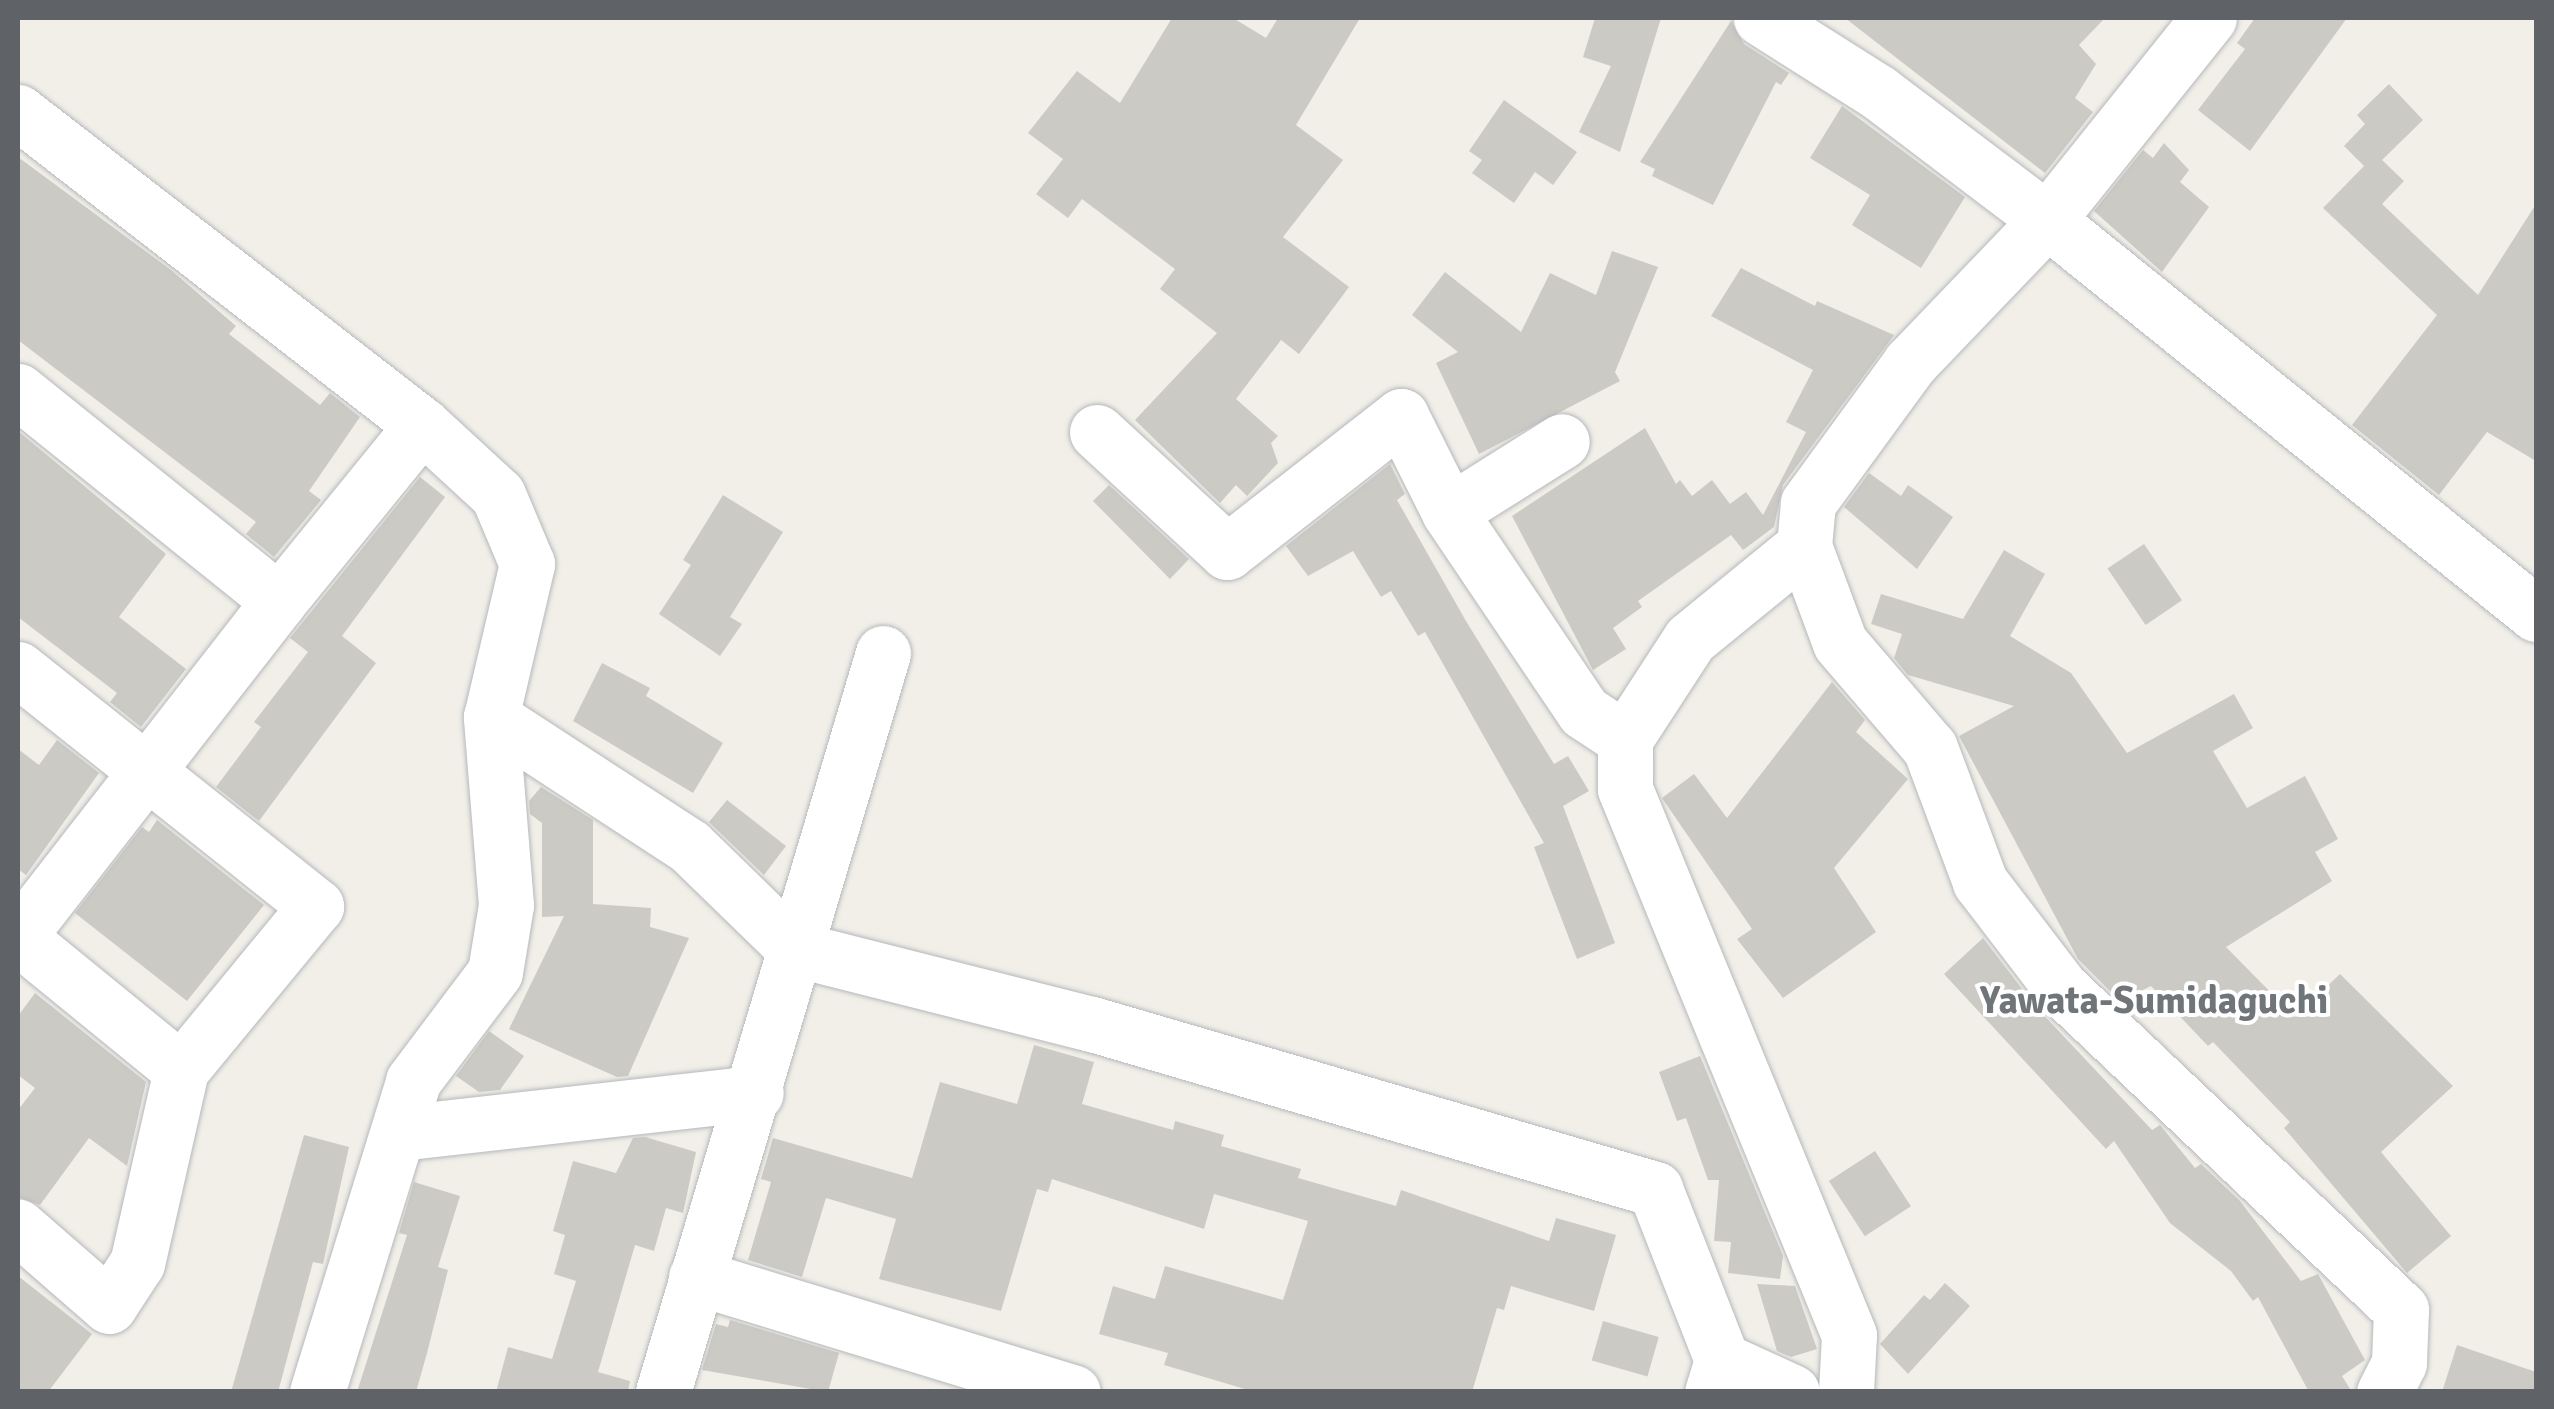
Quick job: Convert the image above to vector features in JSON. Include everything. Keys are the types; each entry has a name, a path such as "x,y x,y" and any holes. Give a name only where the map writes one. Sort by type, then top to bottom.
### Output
{"street":[{"path":"1762,18 1878,92 2047,220 2536,614"},
{"path":"2208,18 2047,220 1910,364 1808,503 1804,546 1840,644 1930,748 1980,882 2061,988 2401,1310 2399,1363 2384,1392"},
{"path":"18,112 422,425 498,495 527,564 491,717 506,905 495,972 414,1080 317,1392"},
{"path":"18,391 280,601"},
{"path":"1098,432 1227,552 1401,416 1449,512 1584,712 1625,739"},
{"path":"181,1070 18,936 146,769 422,425"},
{"path":"1449,512 1562,441"},
{"path":"1804,546 1690,639 1625,739 1625,789 1849,1335 1846,1392"},
{"path":"663,1392 756,1093 882,653"},
{"path":"18,669 316,906 181,1070 137,1263 109,1306 18,1228"},
{"path":"491,717 689,846 795,949 1092,1024 1654,1189 1717,1376 1792,1392"},
{"path":"398,1133 756,1093"},
{"path":"696,1278 1010,1382 1072,1392"}],"building":[{"path":"1172,18 1233,18 1266,38 1278,18 1360,18 1296,125 1343,160 1283,237 1349,287 1299,354 1281,340 1236,399 1278,436 1271,443 1278,463 1247,496 1236,485 1220,503 1135,420 1217,333 1160,289 1175,269 1082,199 1068,218 1036,194 1063,159 1028,133 1077,71 1120,103"},
{"path":"1595,18 1661,18 1620,152 1579,132 1611,66 1583,57"},
{"path":"1845,18 2105,18 2079,45 2096,64 2075,98 2093,112 2045,173"},
{"path":"2255,18 2347,18 2250,151 2198,110 2245,49 2237,43"},
{"path":"1731,21 1744,44 1789,73 1781,85 1776,82 1713,205 1652,176 1655,169 1640,162"},
{"path":"2389,84 2423,120 2382,160 2404,181 2382,204 2478,295 2536,204 2536,461 2487,432 2439,495 2352,425 2437,315 2323,208 2364,166 2344,146 2365,124 2357,115"},
{"path":"1504,100 1577,152 1553,185 1535,172 1514,203 1472,173 1482,160 1469,151"},
{"path":"1842,106 1965,197 1921,268 1852,225 1870,195 1810,158"},
{"path":"2164,143 2189,170 2180,182 2209,207 2162,272 2094,211 2143,150 2153,158"},
{"path":"18,157 171,270 236,326 229,334 320,405 330,393 360,417 309,491 321,500 274,557 246,534 256,522 18,340"},
{"path":"1612,251 1658,267 1615,372 1620,381 1479,454 1436,363 1458,352 1412,315 1445,272 1521,332 1550,273 1596,295"},
{"path":"1741,268 1815,306 1817,301 1894,335 1783,485 1774,527 1743,550 1731,535 1638,601 1642,607 1613,628 1626,649 1593,670 1512,516 1645,428 1676,484 1680,480 1692,496 1712,480 1730,504 1746,492 1763,515 1806,432 1786,422 1813,370 1711,316"},
{"path":"18,431 166,554 119,617 186,669 141,727 110,702 117,693 18,617"},
{"path":"1390,464 1405,494 1397,500 1466,621 1554,764 1568,756 1589,791 1563,806 1615,943 1577,959 1534,847 1544,843 1425,632 1418,636 1391,591 1381,597 1353,551 1308,576 1286,546"},
{"path":"1869,473 1901,496 1908,485 1953,517 1917,569 1844,507"},
{"path":"420,477 445,497 342,636 376,663 259,821 216,787 261,727 254,722 308,652 290,638"},
{"path":"1109,485 1189,559 1170,579 1093,501"},
{"path":"723,495 783,532 730,617 742,624 720,656 659,614 691,565 683,560"},
{"path":"2144,544 2182,600 2146,625 2108,569"},
{"path":"2004,550 2045,574 2010,636 2071,673 2127,753 2234,694 2253,728 2213,751 2247,808 2305,776 2338,839 2315,852 2332,881 2226,947 2295,1017 2340,974 2453,1086 2381,1152 2451,1236 2407,1273 2284,1128 2290,1122 2213,1042 2208,1046 2151,986 2120,1001 2078,959 1959,736 2014,706 1908,675 1894,658 1902,634 1871,624 1881,594 1963,619"},
{"path":"602,663 650,688 646,696 723,743 693,793 573,721"},
{"path":"1832,682 1865,720 1856,732 1908,779 1834,868 1876,932 1783,998 1737,939 1752,929 1662,798 1694,774 1727,818"},
{"path":"57,740 99,773 26,875 18,869 18,749 39,765"},
{"path":"541,787 593,820 593,904 651,908 650,927 689,938 628,1076 617,1077 509,1029 564,916 542,917 542,823 530,814 529,801"},
{"path":"727,800 786,846 764,875 709,822"},
{"path":"157,820 264,905 187,1001 75,913 142,827 149,832"},
{"path":"1983,938 2036,1007 2152,1130 2160,1125 2195,1168 2201,1164 2240,1201 2301,1281 2318,1274 2365,1360 2342,1376 2352,1392 2309,1392 2258,1297 2253,1301 2231,1271 2170,1223 2114,1141 2106,1149 1944,974"},
{"path":"35,993 146,1082 127,1166 89,1138 40,1205 18,1197 18,1110 35,1088 18,1075 18,1016"},
{"path":"489,1031 524,1056 500,1090 479,1092 456,1076"},
{"path":"1034,1045 1094,1062 1082,1104 1173,1130 1175,1121 1224,1135 1221,1146 1301,1169 1298,1178 1396,1206 1401,1190 1549,1241 1556,1218 1616,1235 1594,1311 1511,1286 1504,1310 1497,1308 1472,1392 1255,1392 1164,1365 1168,1353 1099,1334 1113,1286 1155,1299 1165,1266 1283,1300 1308,1221 1214,1194 1204,1229 1052,1179 1048,1192 1037,1189 1001,1311 879,1279 896,1219 826,1198 802,1277 748,1260 771,1182 761,1179 773,1138 912,1178 940,1082 1017,1104"},
{"path":"1700,1056 1783,1256 1780,1279 1728,1273 1731,1242 1714,1241 1719,1180 1708,1180 1686,1118 1677,1121 1659,1072"},
{"path":"304,1135 349,1147 323,1264 313,1262 278,1392 231,1392"},
{"path":"645,1137 696,1152 683,1213 666,1208 654,1251 635,1245 598,1372 630,1381 628,1392 496,1392 508,1347 552,1359 576,1281 554,1274 565,1235 553,1231 573,1161 616,1173 633,1138"},
{"path":"1875,1151 1911,1206 1865,1236 1829,1181"},
{"path":"414,1182 460,1196 438,1267 448,1270 427,1353 416,1392 357,1392 407,1235 399,1233"},
{"path":"18,1276 92,1334 48,1392 18,1392"},
{"path":"1945,1283 1970,1306 1908,1374 1880,1344 1924,1295 1930,1300"},
{"path":"1757,1284 1795,1286 1817,1349 1791,1357 1777,1351"},
{"path":"730,1320 839,1353 828,1392 702,1370 716,1324 728,1327"},
{"path":"1603,1321 1659,1337 1647,1376 1592,1360"},
{"path":"2457,1345 2536,1372 2536,1392 2442,1392"}],"district":[{"name":"Yawata-Sumidaguchi","path":"2154,1001"}]}
